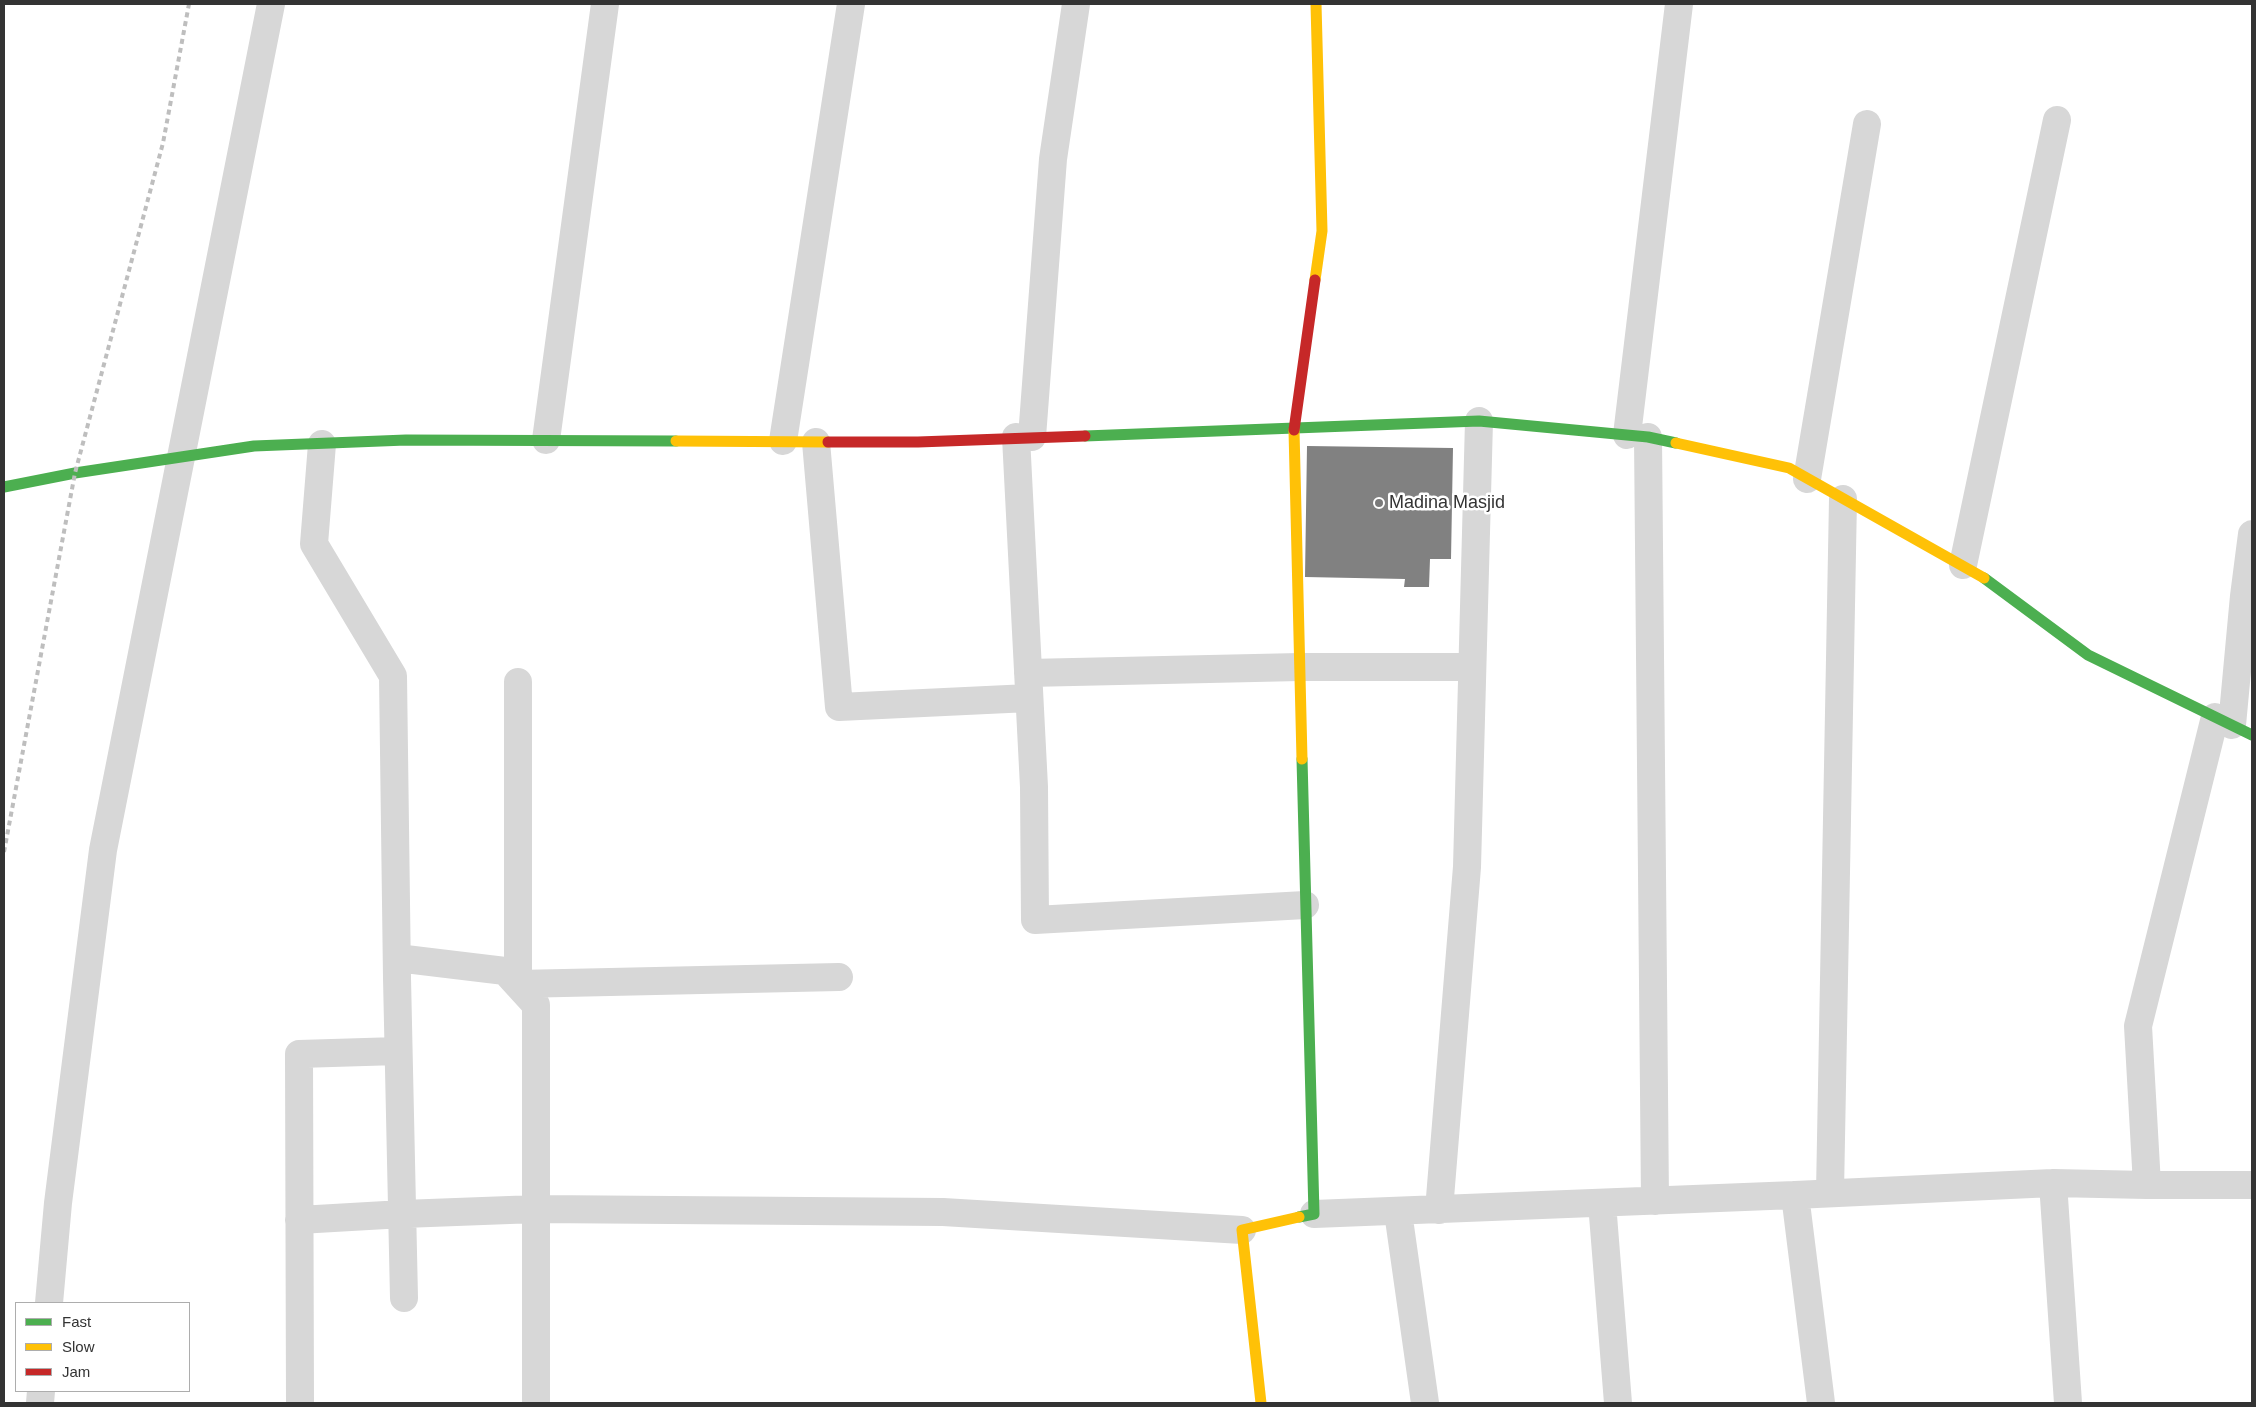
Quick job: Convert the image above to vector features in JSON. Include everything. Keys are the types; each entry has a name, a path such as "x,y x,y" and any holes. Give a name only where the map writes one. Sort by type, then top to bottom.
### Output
{"street":[{"path":"49,1302 58,1203 103,850 271,4"},
{"path":"546,440 605,4"},
{"path":"783,441 851,4"},
{"path":"1076,4 1053,159 1024,437 1028,685 1034,787 1035,920 1305,905"},
{"path":"1314,1214 1294,426 1322,231 1316,4"},
{"path":"1655,1201 1638,436 1679,4"},
{"path":"1963,565 2057,120"},
{"path":"1807,479 1868,124"},
{"path":"4,487 75,472 254,446 406,440 918,442 1294,426 1479,421 1638,436 1789,468 1983,577 2088,655 2233,726"},
{"path":"1439,1210 1467,868 1479,421"},
{"path":"816,442 838,707 1028,685 1300,666 1472,666"},
{"path":"322,444 314,544 393,676 398,1051 404,1298"},
{"path":"1830,1192 1843,499"},
{"path":"2147,1185 2138,1026 2233,726 2244,596 2252,534"},
{"path":"518,682 518,984"},
{"path":"397,958 505,971 536,1005 536,1403"},
{"path":"518,984 838,977"},
{"path":"300,1403 299,1054 398,1051"},
{"path":"2053,1183 2068,1403"},
{"path":"299,1220 536,1209 943,1212 1242,1230 1314,1214 1398,1212 2053,1183 2252,1185"},
{"path":"1795,1195 1821,1403"},
{"path":"1602,1203 1618,1403"},
{"path":"1398,1212 1425,1403"},
{"path":"1242,1230 1261,1403"}],"building":[{"name":"Madina Masjid","path":"1307,446 1453,448 1451,559 1430,559 1429,587 1404,587 1405,579 1305,577"}],"railway":[{"path":"4,852 75,473 163,143 189,4"}],"traffic: fast":[{"path":"1085,436 1479,421 1648,437 1676,443"},
{"path":"4,487 75,473 254,446 406,440 676,441"},
{"path":"1984,578 2088,655 2252,735"},
{"path":"1299,1217 1314,1214 1302,759"}],"traffic: slow":[{"path":"1315,280 1322,231 1316,4"},
{"path":"1294,430 1302,759"},
{"path":"676,441 828,442"},
{"path":"1676,443 1789,468 1984,578"},
{"path":"1261,1403 1242,1230 1299,1217"}],"traffic: jam":[{"path":"1294,430 1315,280"},
{"path":"828,442 918,442 1085,436"}],"place":[{"name":"Madina Masjid","path":"1379,503"}]}
